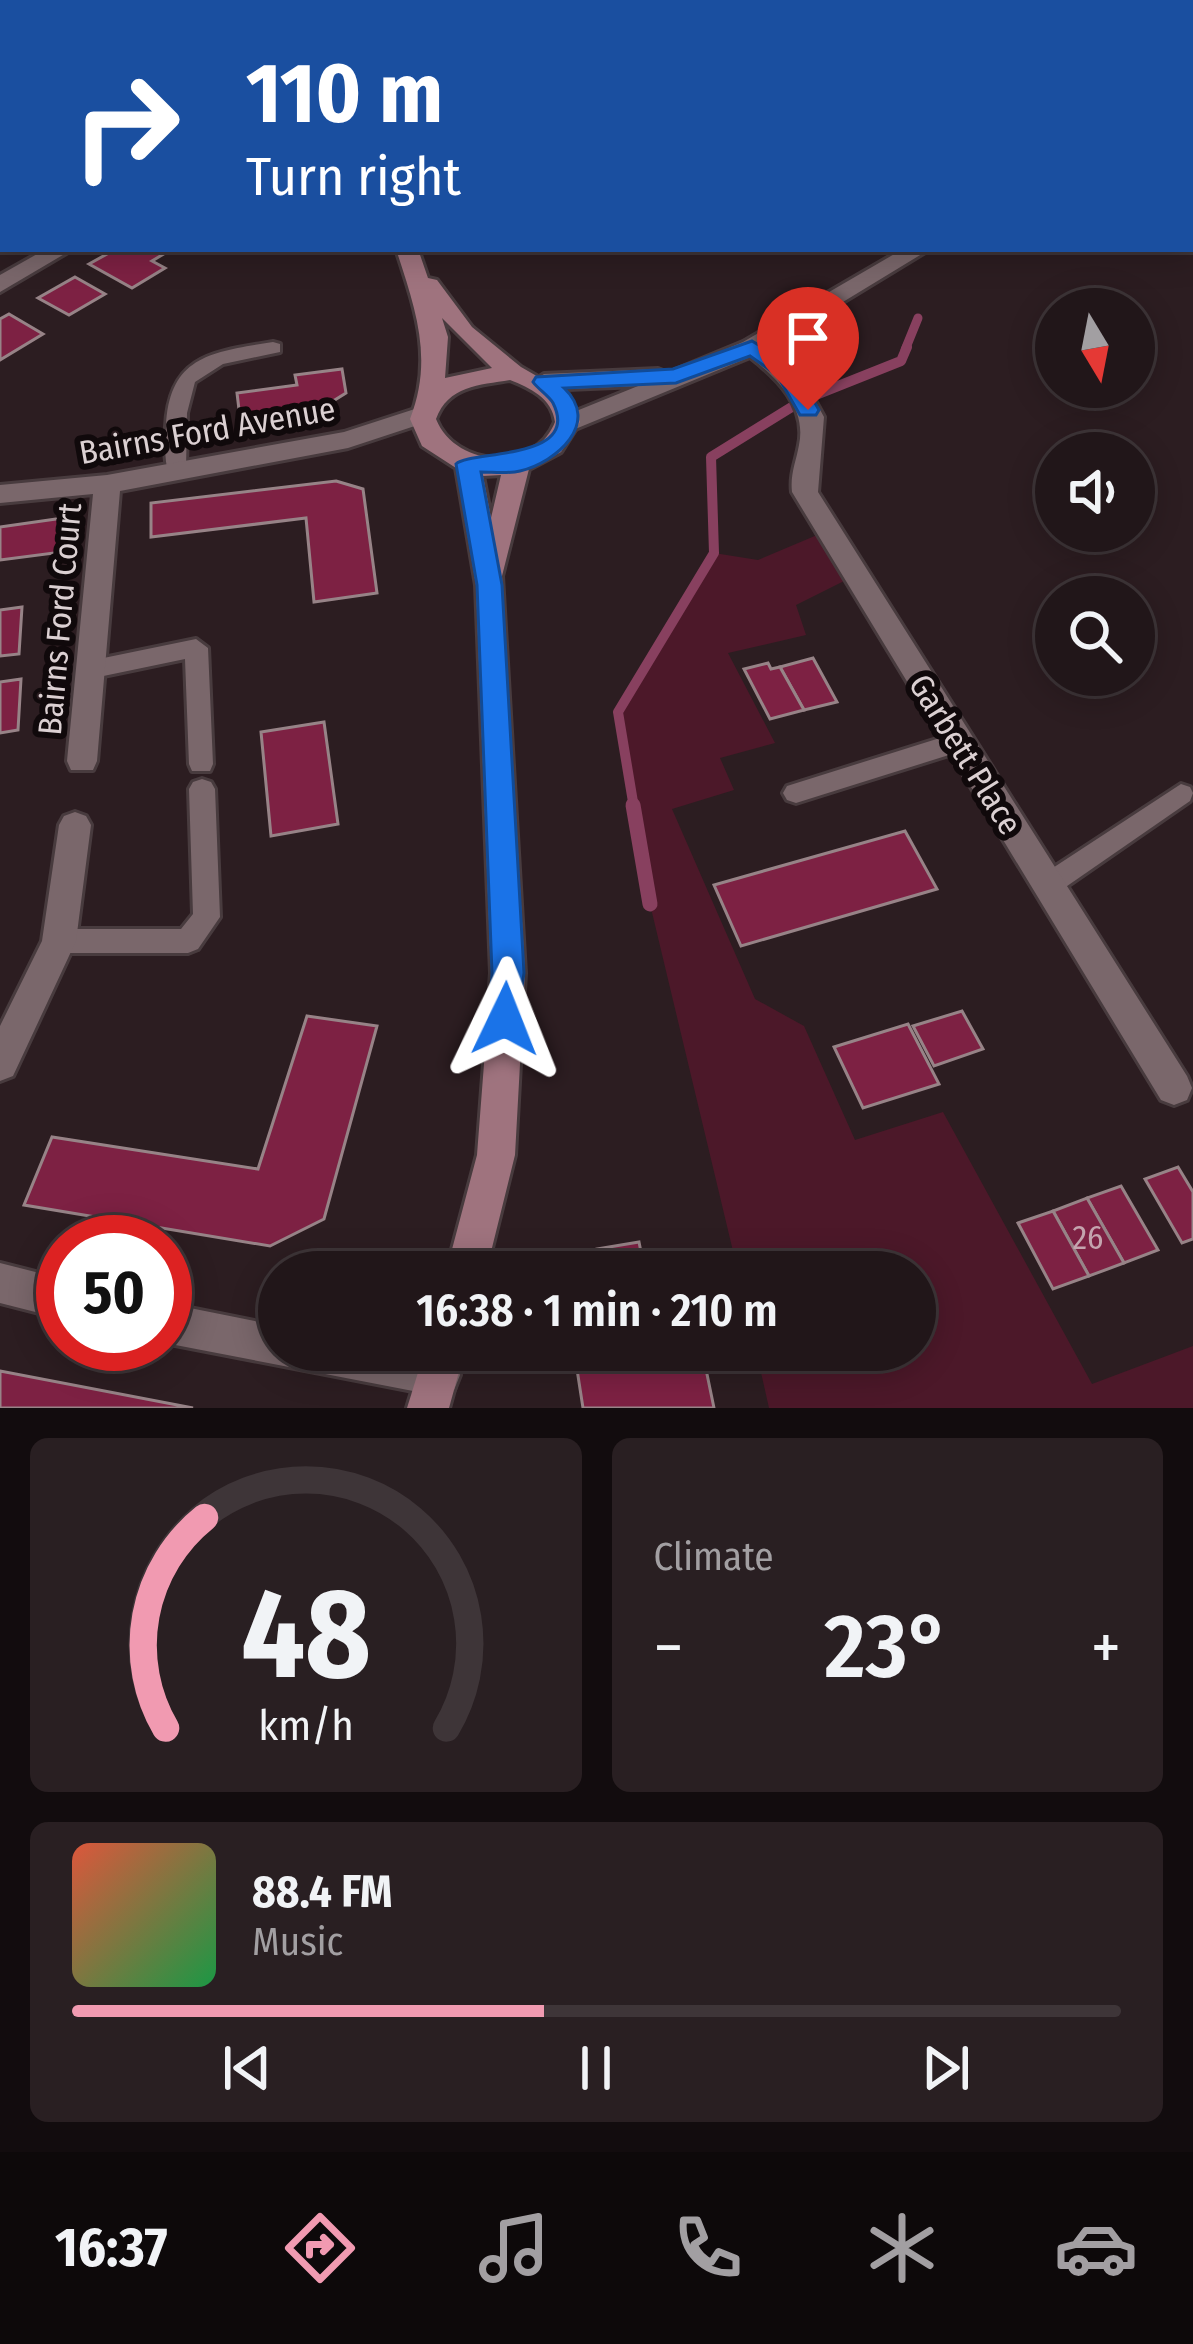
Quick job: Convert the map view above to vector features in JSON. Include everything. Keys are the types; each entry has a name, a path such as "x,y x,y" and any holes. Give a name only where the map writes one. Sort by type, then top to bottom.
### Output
{"main road":[{"path":"411,258 464,332 512,372"},
{"path":"411,258 436,337 426,406 424,436 444,455 467,464 517,464 542,455 568,424 564,401 544,382 512,372 476,374 426,406"},
{"path":"467,464 490,585 508,973 496,1155 471,1251"},
{"path":"490,585 517,464"}],"street":[{"path":"0,285 57,252"},
{"path":"568,424 752,347 914,252"},
{"name":"Garbett Place","path":"752,347 786,370 808,410 813,443 801,469 805,492 1174,1088"},
{"path":"544,382 676,376"},
{"name":"Bairns Ford Avenue","path":"0,494 107,484 348,440 426,406"},
{"name":"Bairns Ford Court","path":"82,761 107,484"},
{"path":"0,1064 59,940 75,825"},
{"path":"0,1283 36,1292"},
{"path":"192,1328 258,1342"},
{"path":"403,1371 437,1378"}],"lane":[{"path":"176,470 175,402 188,374 210,357 272,348"},
{"path":"59,940 188,941 206,917 196,648 89,670"},
{"path":"796,793 959,742"},
{"path":"1048,885 1181,794"}],"shaded area":[{"path":"829,530 860,573 796,605 806,635 728,653 775,743 720,758 734,790 672,809 755,999 804,1026 855,1140 943,1112 1092,1384 1193,1346 1193,1408 769,1408 761,1371 936,1371 936,1251 733,1251 650,904 618,712 714,553 758,560"}],"building":[{"path":"111,252 167,252 152,261 165,268 132,288 89,264"},
{"path":"75,277 105,294 69,315 38,298"},
{"path":"9,314 43,334 0,360 0,319"},
{"path":"342,369 346,393 325,406 240,418 237,393 297,385 295,375"},
{"path":"336,481 363,489 377,593 314,602 306,518 151,537 151,503"},
{"path":"63,518 62,552 0,560 0,527"},
{"path":"22,607 19,654 0,656 0,610"},
{"path":"813,658 837,702 804,710 780,667"},
{"path":"768,663 771,669 780,667 804,710 770,719 744,669"},
{"path":"21,679 18,730 0,733 0,682"},
{"path":"324,722 338,824 271,836 261,732"},
{"path":"905,831 937,889 741,946 714,885"},
{"path":"962,1011 983,1049 934,1066 913,1026"},
{"path":"307,1016 377,1026 324,1219 270,1246 192,1233 192,1215 84,1215 24,1205 52,1137 258,1169"},
{"path":"908,1024 939,1084 863,1108 834,1047"},
{"path":"1178,1167 1193,1192 1193,1239 1182,1243 1145,1179"},
{"path":"1121,1186 1158,1250 1124,1263 1087,1198"},
{"path":"1087,1198 1124,1263 1089,1276 1053,1211"},
{"path":"1053,1211 1089,1276 1053,1289 1018,1223"},
{"path":"639,1242 641,1251 597,1251"},
{"path":"0,1371 193,1408 0,1408"},
{"path":"577,1371 706,1371 714,1408 583,1408"}],"waterway":[{"path":"905,350 918,318"},
{"path":"634,808 618,712 714,553 711,457 803,400 901,361 907,347"},
{"path":"633,805 650,904"}],"route":[{"path":"505,1019 508,973 490,585 467,464 517,464 542,455 559,441 568,424 564,401 544,382 676,376 752,347 786,370 808,410"}]}
